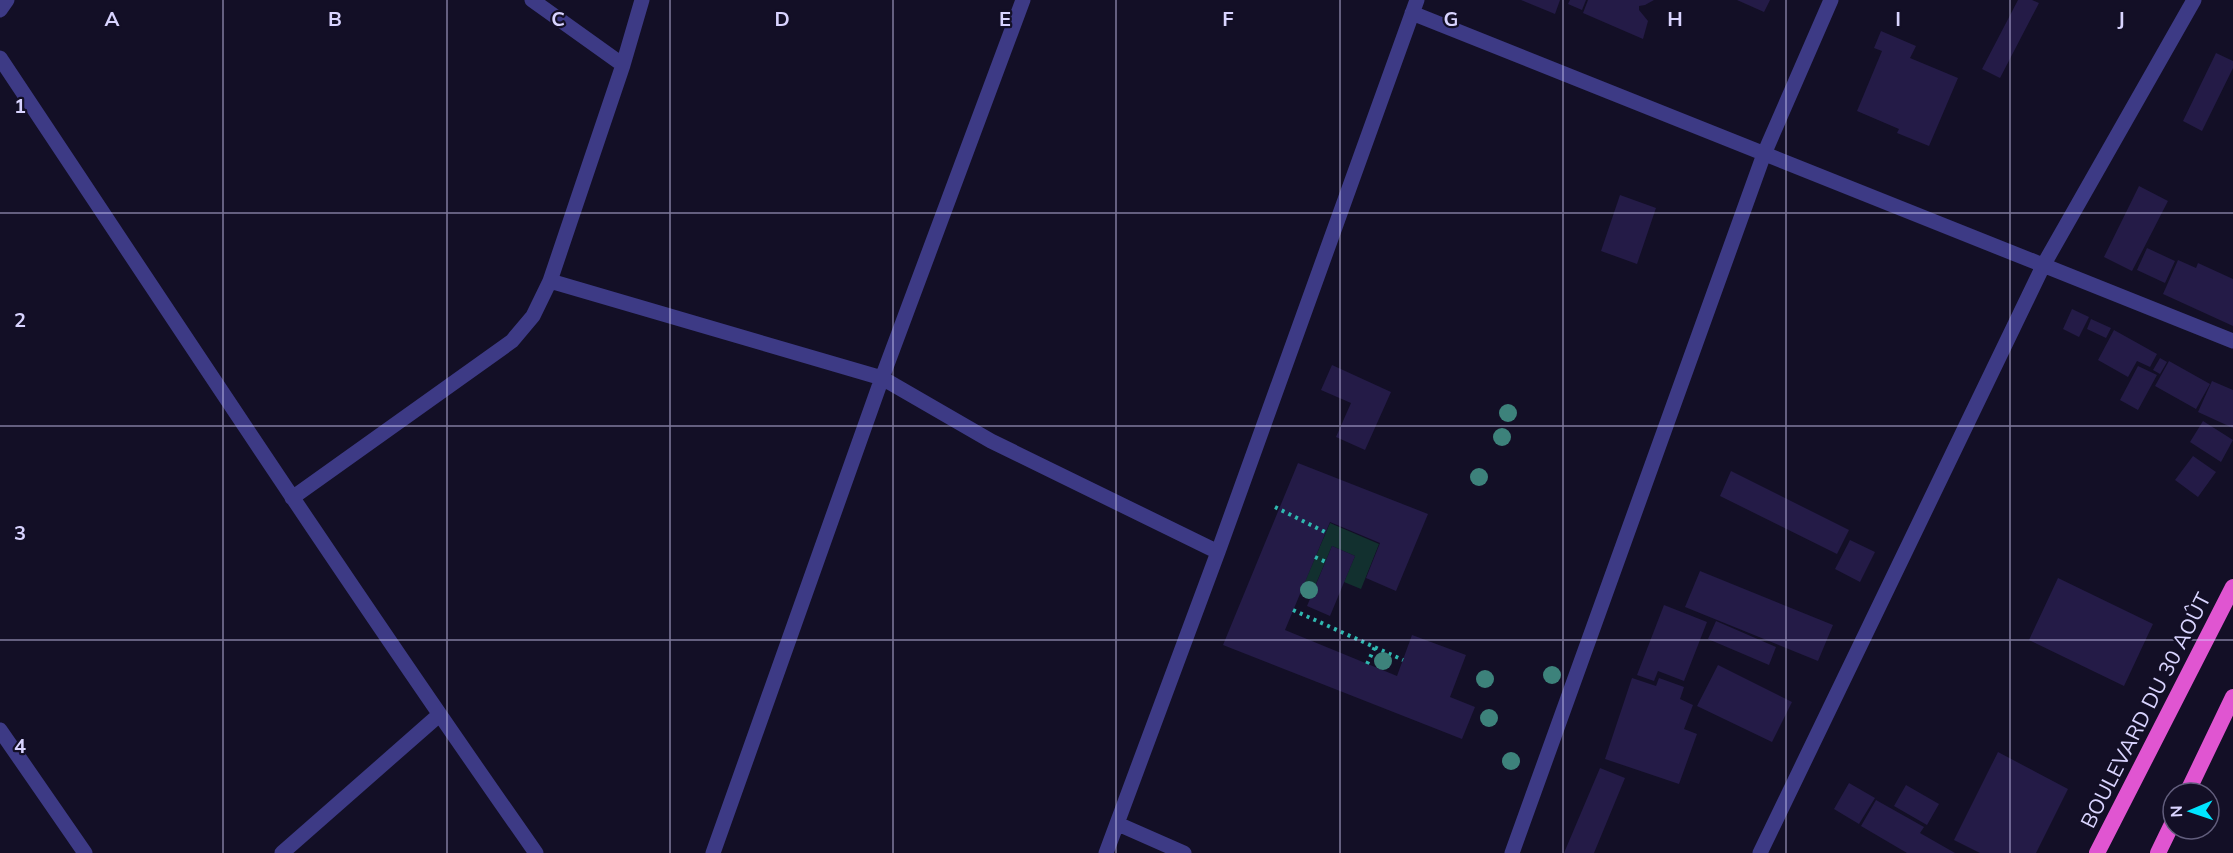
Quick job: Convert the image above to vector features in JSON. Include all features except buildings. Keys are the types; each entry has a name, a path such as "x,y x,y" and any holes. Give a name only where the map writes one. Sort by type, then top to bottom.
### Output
{"highway":[{"name":"BOULEVARD DU 30 AOÛT","path":"2097,853 2233,587"},
{"path":"2193,781 2233,696"}],"street":[{"path":"0,10 7,0"},
{"path":"532,0 624,65"},
{"path":"292,498 512,342 533,316 550,281 624,65 642,0"},
{"path":"713,853 882,378 1023,0"},
{"path":"1512,853 1764,154 1831,0"},
{"path":"1760,853 2044,264 2194,0"},
{"path":"1106,853 1218,552 1415,7 1764,154 2233,341"},
{"path":"0,58 292,498 536,853"},
{"path":"550,281 882,378 991,441 1218,552"},
{"path":"282,853 439,715"},
{"path":"0,730 85,853"},
{"path":"1118,824 1184,853"}],"path":[{"path":"1275,507 1325,532"},
{"path":"1315,556 1326,562"},
{"path":"1293,610 1403,660"},
{"path":"1366,664 1375,647"}],"green space":[{"path":"1330,523 1379,544 1361,589 1344,582 1355,556 1332,546 1310,598 1300,593"}]}
